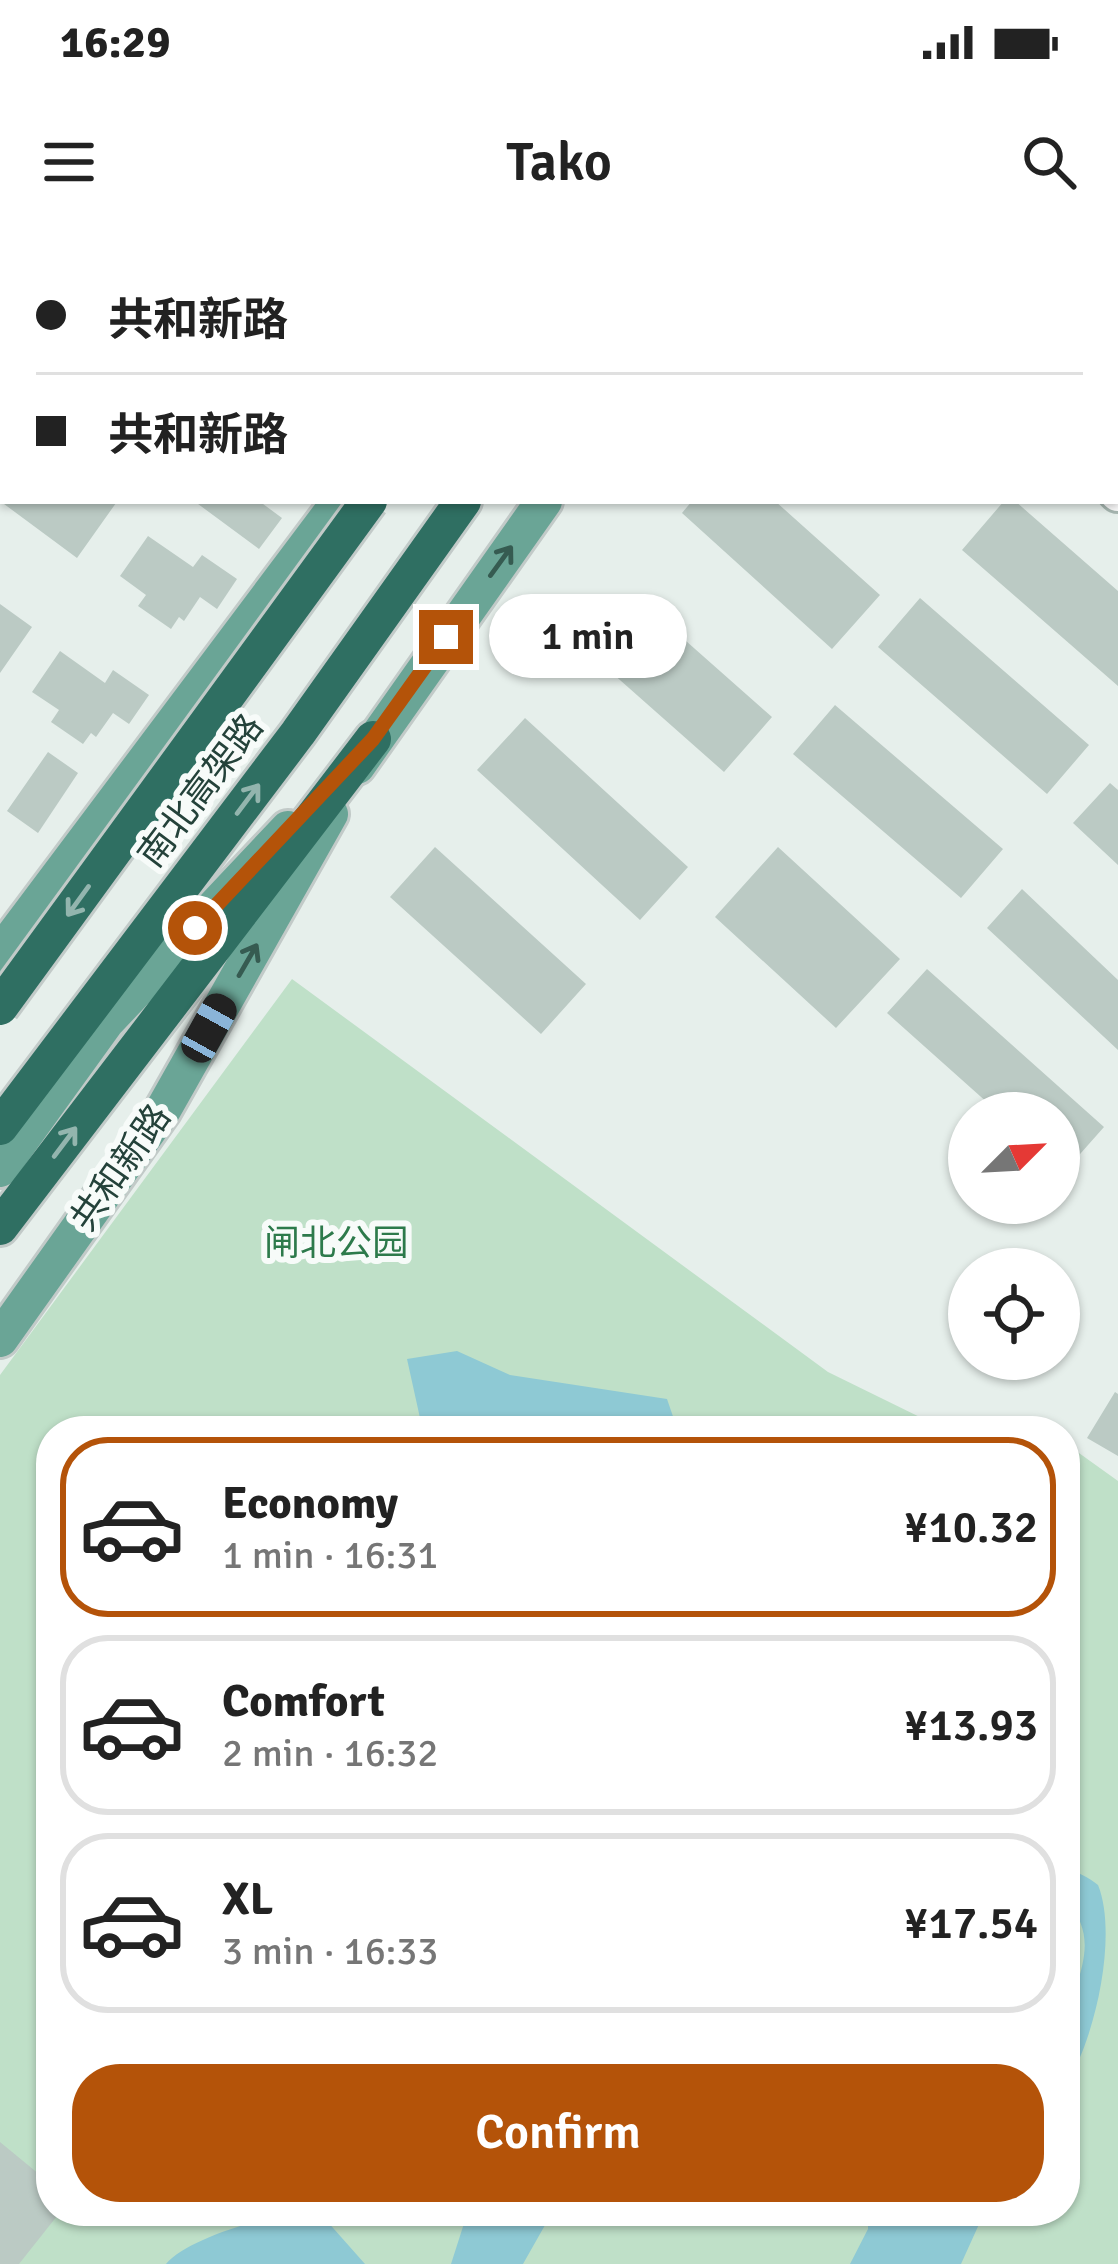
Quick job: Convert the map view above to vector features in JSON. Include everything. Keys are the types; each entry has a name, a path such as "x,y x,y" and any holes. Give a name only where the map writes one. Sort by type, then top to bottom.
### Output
{"highway":[{"name":"南北高架路","path":"0,1007 367,504"},
{"name":"南北高架路","path":"0,1127 298,733 461,504"},
{"path":"0,1227 373,739"}],"main road":[{"path":"0,955 338,504"},
{"name":"共和新路","path":"0,1339 163,1110 373,739 542,504"},
{"name":"共和新路","path":"0,1169 106,1022 373,739"}],"green space":[{"name":"闸北公园","path":"292,979 828,1372 918,1416 36,1416 36,2226 1080,2226 1080,1454 1118,1481 1118,2264 0,2264 0,1375"}],"water":[{"path":"457,1351 510,1375 667,1399 673,1416 420,1416 407,1359"},
{"path":"1080,1874 1098,1885 1106,1930 1101,1986 1080,2056 1080,1973 1085,1946"},
{"path":"240,2226 331,2226 365,2264 166,2264 209,2237"},
{"path":"463,2226 545,2226 523,2264 451,2264"},
{"path":"978,2226 961,2264 850,2264 868,2229"}],"building":[{"path":"4,504 115,504 77,558"},
{"path":"198,504 263,504 282,518 259,549"},
{"path":"690,504 778,504 880,595 832,649 682,513"},
{"path":"1001,504 1018,504 1118,591 1118,686 962,550"},
{"path":"148,536 193,567 202,555 237,579 217,609 200,597 184,621 179,617 171,629 138,606 146,595 120,576"},
{"path":"634,595 772,717 724,772 586,650"},
{"path":"920,598 1089,745 1047,794 878,647"},
{"path":"0,604 32,627 0,673"},
{"path":"60,651 105,683 113,670 149,695 129,724 113,713 96,737 91,733 83,744 51,722 59,710 32,692"},
{"path":"835,705 1003,849 961,898 793,754"},
{"path":"525,718 688,867 640,920 477,770"},
{"path":"48,752 78,773 38,833 7,811"},
{"path":"1110,783 1118,790 1118,865 1073,823"},
{"path":"435,847 586,984 541,1034 390,897"},
{"path":"778,847 900,959 836,1028 715,917"},
{"path":"1022,889 1118,980 1118,1050 987,928"},
{"path":"927,969 1065,1092 975,1092 887,1013"},
{"path":"1080,1106 1104,1127 1080,1154"},
{"path":"1115,1392 1118,1394 1118,1456 1087,1438"},
{"path":"0,2142 36,2172 36,2226 49,2226 19,2264 0,2264"}],"route":[{"path":"195,928 373,739 446,637"}]}
